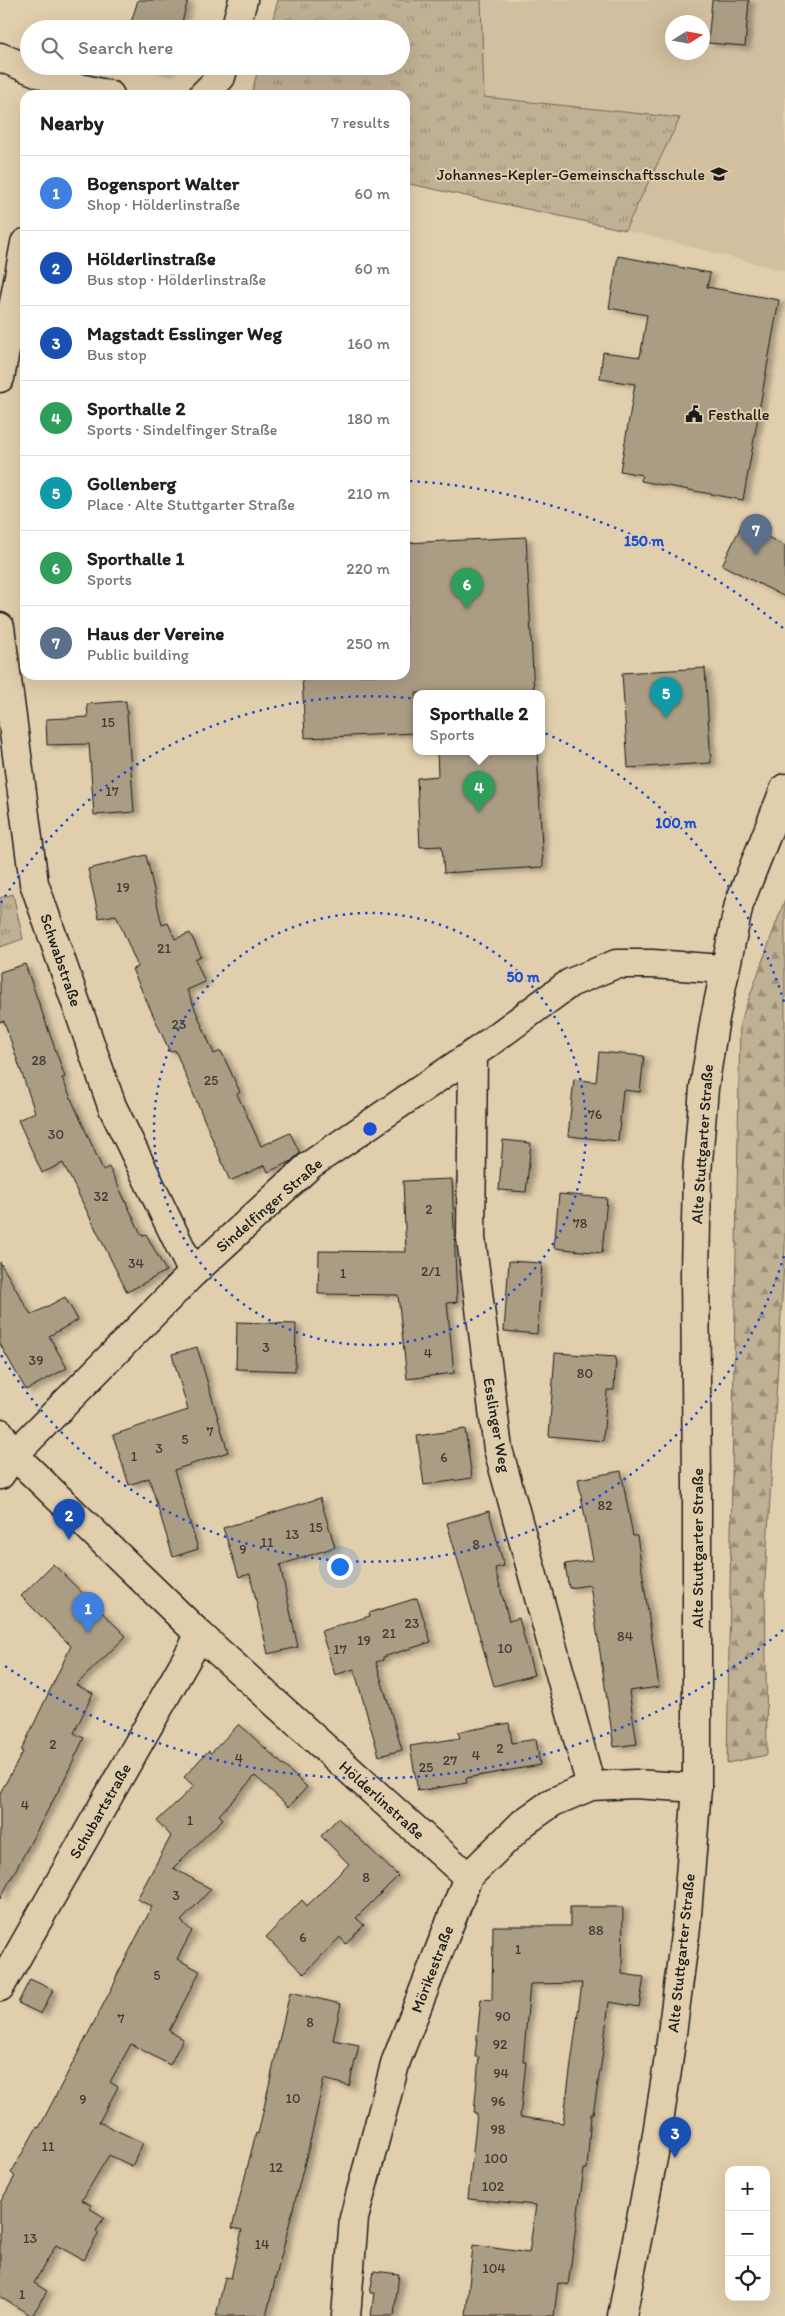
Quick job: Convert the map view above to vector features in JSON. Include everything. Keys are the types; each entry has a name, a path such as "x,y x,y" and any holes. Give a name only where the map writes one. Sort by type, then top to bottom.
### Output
{"street":[{"path":"237,20 243,0"},
{"path":"0,57 20,67"},
{"path":"36,75 66,90"},
{"path":"208,90 221,75"},
{"path":"0,378 20,270"},
{"name":"Schwabstraße","path":"0,627 34,882 112,1106 193,1273"},
{"name":"Alte Stuttgarter Straße","path":"622,2316 653,2162 668,2064 686,1927 697,1788 695,1273 697,1173 704,1088 724,969 740,904 785,788"},
{"name":"Sindelfinger Straße","path":"5,1454 193,1273 310,1165 473,1054 570,984 616,964 652,964 724,969"},
{"name":"Esslinger Weg","path":"473,1054 471,1238 498,1449 591,1786"},
{"name":"Hölderlinstraße","path":"5,1454 200,1635 468,1877"},
{"name":"Schubartstraße","path":"0,1987 200,1635"},
{"name":"Mörikestraße","path":"346,2316 354,2218 396,2061 468,1877 523,1823 553,1802 591,1786 635,1784 697,1788"}],"shaded area":[{"name":"Johannes-Kepler-Gemeinschaftsschule","path":"481,0 785,0 785,271 625,230 680,118 484,97"}],"green space":[{"path":"278,0 481,0 484,97 680,118 625,230 410,184 410,90 252,90 257,75 410,75 410,20 272,20"},
{"path":"13,894 23,939 0,947 0,898"},
{"path":"785,899 785,1247 765,1581 767,1755 727,1763 740,1023"}],"building":[{"path":"138,0 188,0 182,20 132,20"},
{"path":"712,0 749,0 745,46 710,43"},
{"name":"Festhalle","path":"618,256 710,273 707,287 779,300 743,500 641,481 642,475 620,471 635,384 600,379 603,352 640,357 647,315 609,308"},
{"path":"742,524 785,546 785,597 722,565"},
{"path":"526,537 534,690 413,690 413,733 305,738 302,680 410,680 410,543"},
{"path":"705,668 711,763 628,768 622,673"},
{"path":"126,701 134,812 94,815 89,744 47,745 46,719 88,717 87,704"},
{"path":"437,755 537,755 543,867 444,873 442,846 420,847 417,778 438,776"},
{"path":"146,855 162,925 168,923 175,939 190,933 201,956 195,959 205,982 187,990 214,1054 221,1051 240,1092 237,1094 261,1146 290,1133 300,1153 290,1162 268,1172 265,1165 230,1181 175,1050 170,1052 132,969 138,967 116,915 99,918 88,869"},
{"path":"25,964 65,1077 62,1078 103,1170 109,1167 142,1236 146,1234 166,1271 127,1292 63,1163 42,1173 18,1120 35,1112 4,1021 0,1022 0,972"},
{"path":"599,1052 644,1056 640,1092 623,1090 618,1141 568,1136 574,1079 596,1082"},
{"path":"503,1140 531,1143 526,1192 499,1190"},
{"path":"452,1179 457,1302 447,1303 454,1373 407,1379 398,1295 318,1294 319,1251 406,1252 403,1181"},
{"path":"559,1194 607,1198 602,1253 554,1248"},
{"path":"509,1261 542,1263 537,1334 504,1331"},
{"path":"0,1262 31,1315 65,1297 78,1320 49,1336 67,1368 26,1390 0,1344"},
{"path":"237,1322 296,1324 295,1371 236,1369"},
{"path":"197,1347 228,1452 174,1470 198,1549 173,1557 149,1478 129,1485 113,1435 188,1410 172,1354"},
{"path":"555,1353 616,1357 614,1390 607,1390 603,1441 549,1436"},
{"path":"465,1429 472,1478 424,1485 417,1436"},
{"path":"621,1471 633,1536 637,1536 659,1687 629,1691 637,1744 614,1747 590,1585 569,1588 565,1564 593,1560 578,1479"},
{"path":"320,1498 335,1547 280,1565 298,1647 268,1654 250,1574 239,1577 223,1528"},
{"path":"489,1511 504,1566 495,1568 509,1621 519,1618 534,1675 494,1686 447,1523"},
{"path":"53,1564 126,1636 76,1685 93,1693 74,1733 84,1738 63,1782 0,1899 0,1793 23,1752 21,1751 71,1646 21,1596"},
{"path":"417,1598 431,1642 383,1657 383,1660 376,1662 402,1750 379,1756 354,1669 335,1675 321,1631 370,1616 369,1613"},
{"path":"509,1723 512,1743 536,1739 540,1765 466,1778 467,1783 418,1791 410,1746 460,1738 458,1732"},
{"path":"239,1724 307,1787 289,1807 255,1776 219,1815 223,1819 173,1868 211,1889 181,1921 192,1931 177,1959 200,1971 169,2031 183,2039 170,2065 131,2044 110,2082 118,2087 99,2122 143,2143 132,2166 109,2155 82,2200 91,2205 89,2208 104,2217 96,2231 99,2233 83,2260 56,2245 34,2283 47,2291 32,2316 0,2297 0,2203 15,2176 11,2173 37,2127 39,2128 152,1907 137,1899 171,1836 157,1821 194,1786 184,1777 208,1751 211,1753"},
{"path":"338,1818 398,1876 356,1918 364,1925 346,1944 340,1937 304,1974 266,1937 302,1900 307,1906 349,1864 321,1836"},
{"path":"570,1907 623,1907 622,1974 644,1977 639,2007 609,2002 593,2114 591,2114 587,2169 584,2169 568,2285 558,2283 554,2316 466,2316 473,2245 529,2253 536,2205 468,2199 477,2113 474,2113 479,2057 475,2057 481,1999 492,2000 493,1926 570,1926","holes":["582,1983 563,2123 520,2117 526,2062 523,2062 530,1984"]},
{"path":"30,1979 53,1990 41,2014 18,2003"},
{"path":"290,1992 341,2004 333,2040 359,2045 349,2086 324,2079 266,2316 216,2316 225,2277 231,2278 242,2230 232,2228 256,2133 258,2134"},
{"path":"374,2271 399,2274 394,2316 371,2316 374,2293 370,2293"}],"place":[{"name":"Johannes-Kepler-Gemeinschaftsschule","path":"719,174"},
{"name":"Festhalle","path":"694,414"},
{"name":"Haus der Vereine","path":"756,555"},
{"name":"Sporthalle 1","path":"467,609"},
{"name":"Gollenberg","path":"666,718"},
{"name":"Sporthalle 2","path":"479,812"},
{"name":"Hölderlinstraße","path":"69,1540"},
{"name":"Bogensport Walter","path":"88,1633"},
{"name":"Magstadt Esslinger Weg","path":"675,2158"}]}
